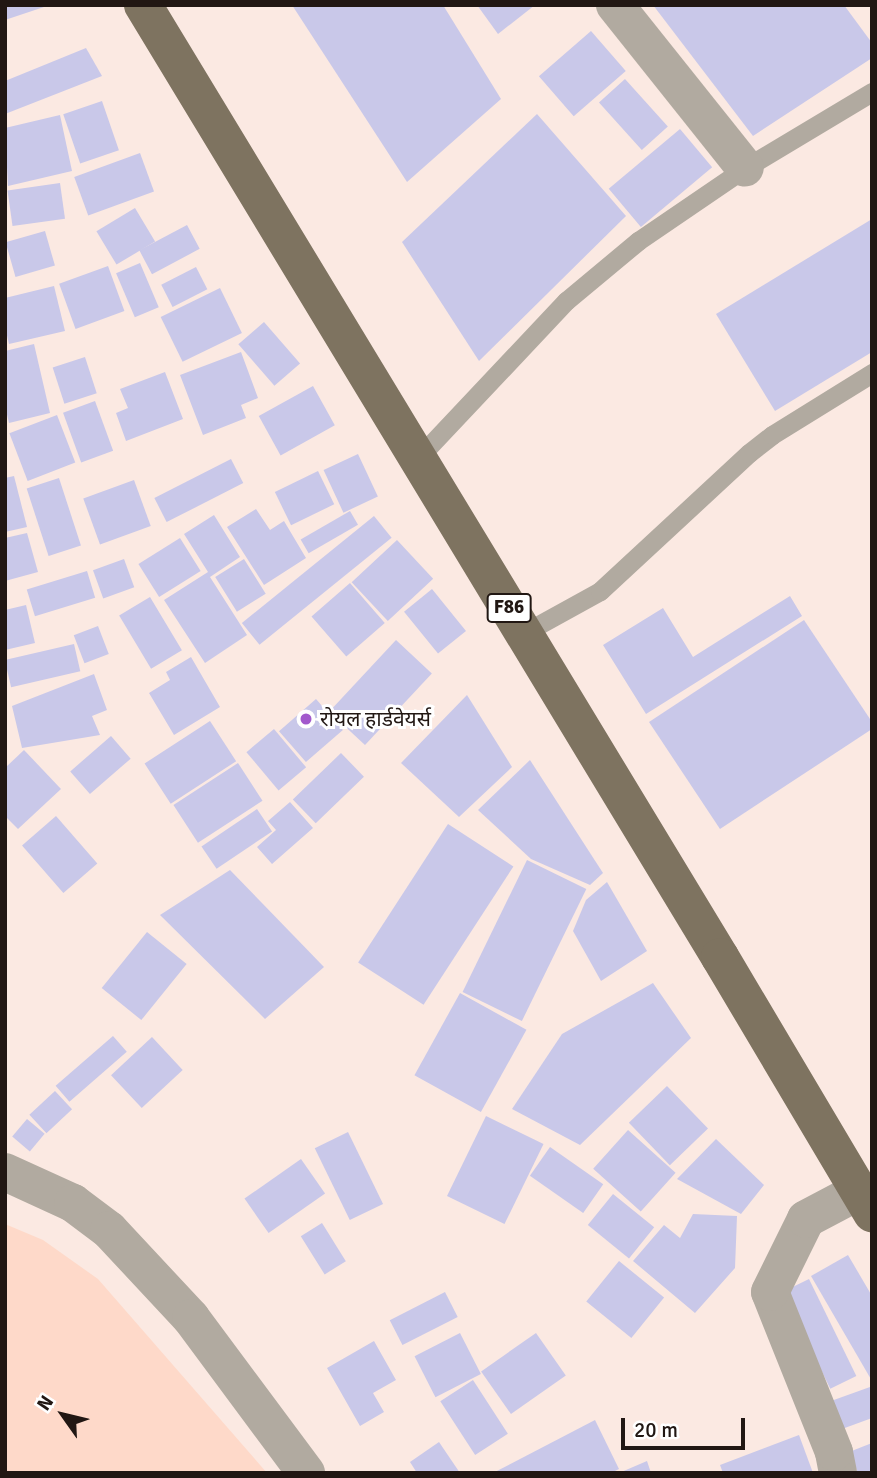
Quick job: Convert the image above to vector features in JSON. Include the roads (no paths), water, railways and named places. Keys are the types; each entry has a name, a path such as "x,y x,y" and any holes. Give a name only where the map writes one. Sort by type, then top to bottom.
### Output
{"main road":[{"name":"F86","path":"143,5 865,1202"}],"street":[{"path":"615,5 745,168"},
{"path":"5,1172 73,1203 109,1230 191,1318 306,1473"},
{"path":"838,1473 834,1452 770,1292 806,1219 865,1202"}],"lane":[{"path":"418,458 566,301 638,241 745,168 872,92"},
{"path":"524,633 600,591 749,453 772,435 872,373"}],"place":[{"name":"रोयल हार्डवेयर्स","path":"306,719"}]}
